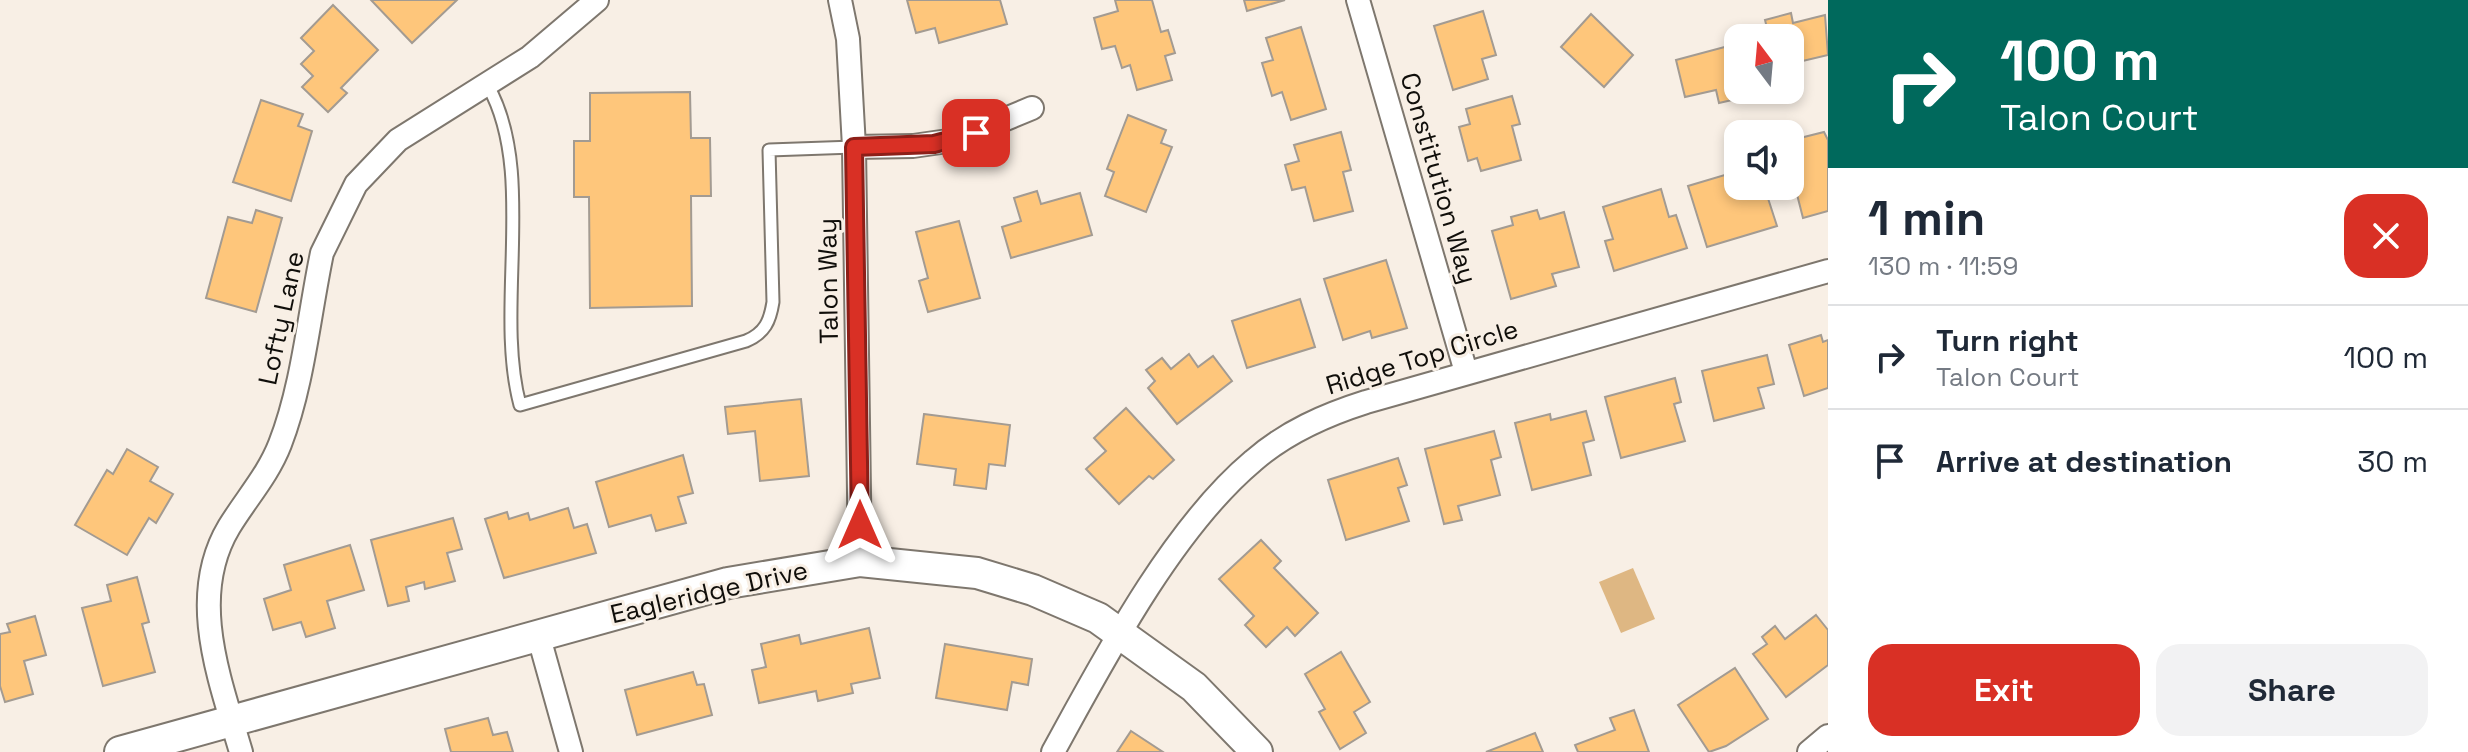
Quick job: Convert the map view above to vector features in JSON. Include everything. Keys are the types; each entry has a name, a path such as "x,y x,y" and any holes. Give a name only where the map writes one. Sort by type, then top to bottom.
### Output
{"main road":[{"name":"Eagleridge Drive","path":"120,752 728,583 860,561 977,573 1033,590 1098,618 1194,687 1257,752"}],"street":[{"name":"Lofty Lane","path":"241,752 212,644 208,595 211,570 228,528 263,478 282,440 322,253 356,184 376,160 421,123 488,86 530,57 597,0"},
{"name":"Talon Way","path":"840,0 848,39 854,147 860,561"},
{"name":"Constitution Way","path":"1358,0 1466,372"},
{"path":"854,147 913,146 955,140 1032,108"},
{"name":"Ridge Top Circle","path":"1053,752 1121,633 1195,520 1253,460 1323,416 1466,372 1828,271"},
{"path":"538,634 571,752"},
{"path":"1809,752 1828,736"}],"lane":[{"path":"488,86 504,119 510,169 512,371 520,405 746,341 761,333 770,319 773,302 769,150 854,147"}],"shaded area":[{"path":"1633,568 1655,619 1621,633 1599,582"}],"building":[{"path":"371,0 457,0 412,43"},
{"path":"907,0 1000,0 1007,24 939,43 935,28 916,33"},
{"path":"1115,0 1152,0 1161,32 1168,30 1175,53 1165,56 1172,80 1137,90 1130,65 1122,68 1115,46 1102,49 1094,18 1118,11"},
{"path":"1244,0 1285,0 1247,11"},
{"path":"333,5 378,50 341,88 347,93 328,112 302,87 313,76 301,64 314,51 301,38"},
{"path":"1483,11 1496,55 1482,59 1488,79 1453,90 1434,26"},
{"path":"1791,13 1793,23 1825,15 1828,55 1804,61 1804,24 1766,24 1765,20"},
{"path":"1591,14 1633,55 1604,87 1561,47"},
{"path":"1301,27 1326,109 1291,120 1282,92 1272,96 1262,63 1273,60 1266,38"},
{"path":"1724,47 1724,102 1719,103 1716,90 1685,97 1676,60"},
{"path":"690,92 691,138 710,138 711,196 691,196 692,306 590,308 589,197 574,197 574,141 590,141 590,93"},
{"path":"1512,96 1520,124 1512,126 1521,160 1481,171 1477,158 1468,161 1459,127 1470,124 1466,109"},
{"path":"261,100 303,114 298,126 312,131 291,201 233,182"},
{"path":"1128,115 1166,130 1161,143 1172,147 1146,212 1105,196 1114,172 1107,169"},
{"path":"1341,132 1351,170 1343,172 1353,211 1314,221 1305,187 1292,190 1285,165 1299,161 1294,145"},
{"path":"1824,132 1828,140 1828,211 1803,218 1798,200 1804,200 1804,137"},
{"path":"1724,175 1724,200 1769,200 1777,226 1707,247 1688,186"},
{"path":"1661,189 1669,217 1676,215 1687,248 1614,271 1605,241 1613,239 1603,207"},
{"path":"1037,191 1041,204 1080,193 1092,235 1011,258 1002,227 1021,221 1014,198"},
{"path":"256,210 282,218 256,312 206,298 228,217 252,223"},
{"path":"1537,210 1540,219 1564,212 1579,267 1552,274 1556,286 1511,299 1492,231 1513,225 1511,217"},
{"path":"959,221 980,298 928,312 919,281 928,278 916,232"},
{"path":"1386,260 1407,328 1372,338 1370,331 1343,340 1324,279"},
{"path":"1300,299 1315,347 1247,368 1232,321"},
{"path":"1821,335 1823,342 1828,340 1828,388 1804,396 1789,345"},
{"path":"1189,354 1198,367 1213,356 1232,381 1177,424 1148,388 1155,381 1146,370 1162,358 1171,369"},
{"path":"1767,355 1774,384 1758,388 1764,408 1714,421 1702,371"},
{"path":"1675,378 1681,402 1674,404 1685,441 1621,458 1605,397"},
{"path":"801,399 809,476 760,481 755,431 728,434 725,407"},
{"path":"1126,408 1174,460 1153,479 1149,476 1119,504 1086,469 1106,451 1094,438"},
{"path":"1586,411 1594,440 1583,443 1591,475 1532,490 1515,423 1550,414 1551,420"},
{"path":"924,414 1010,425 1005,466 989,464 986,489 954,485 956,469 917,464"},
{"path":"1494,431 1501,457 1491,460 1500,495 1458,506 1462,520 1444,524 1425,449"},
{"path":"127,449 158,467 150,481 173,494 156,523 149,518 127,555 75,525 107,470 113,474"},
{"path":"683,455 693,493 678,497 686,523 656,531 651,515 609,527 596,482"},
{"path":"1398,458 1407,485 1398,488 1409,521 1346,540 1328,480"},
{"path":"568,508 574,528 587,524 596,553 504,578 485,519 507,512 509,519 528,513 530,520"},
{"path":"453,518 462,549 447,553 455,581 425,589 424,582 406,587 409,601 388,606 371,540"},
{"path":"1261,540 1281,561 1274,568 1318,613 1295,636 1287,627 1266,647 1245,625 1254,616 1219,579"},
{"path":"350,545 364,590 327,601 335,628 306,637 301,622 273,630 264,599 291,590 284,565"},
{"path":"137,577 149,622 142,624 155,672 103,686 82,608 111,601 107,585"},
{"path":"1816,615 1828,630 1828,665 1786,697 1753,654 1767,644 1762,637 1775,626 1785,639"},
{"path":"35,616 46,655 24,661 33,694 5,702 0,686 0,634 10,632 7,624"},
{"path":"869,628 880,678 851,684 853,693 818,701 816,691 759,703 752,670 766,667 761,644 799,635 801,644"},
{"path":"945,644 1032,659 1028,685 1012,682 1007,710 936,698"},
{"path":"1341,652 1370,702 1354,712 1366,733 1340,749 1319,712 1325,709 1305,674"},
{"path":"1735,668 1768,719 1726,746 1709,752 1678,705"},
{"path":"693,672 697,685 704,684 712,715 637,735 625,690"},
{"path":"1634,710 1649,752 1578,752 1575,745 1615,730 1610,718"},
{"path":"488,718 493,735 507,732 513,752 451,752 445,729"},
{"path":"1131,731 1163,752 1117,752"},
{"path":"1535,733 1543,752 1486,752"}],"route":[{"path":"860,525 854,147 934,144 976,133"}]}
